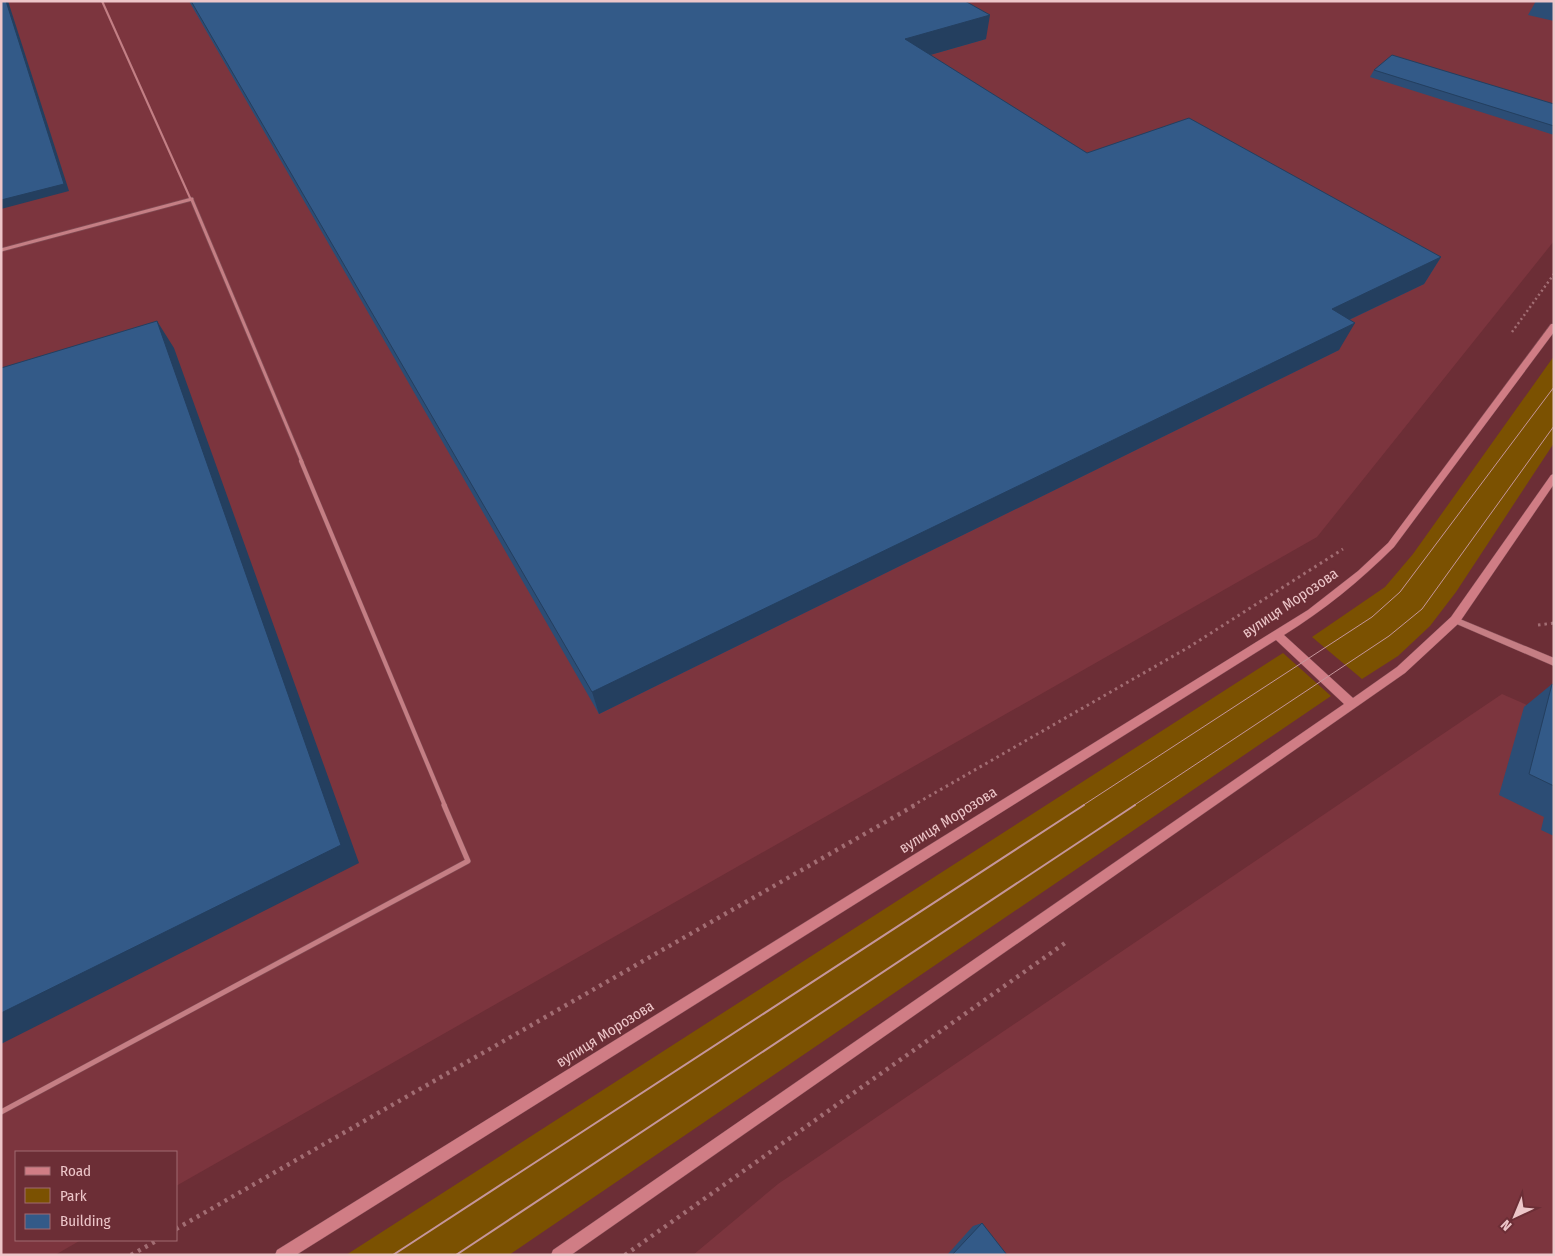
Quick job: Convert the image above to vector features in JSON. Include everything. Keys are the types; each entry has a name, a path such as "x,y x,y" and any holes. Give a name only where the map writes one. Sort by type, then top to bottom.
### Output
{"main road":[{"name":"вулиця Морозова","path":"282,1255 1311,612 1361,574 1391,545 1554,326"},
{"path":"558,1255 1401,670 1455,620 1554,477"},
{"path":"1276,634 1352,704"}],"street":[{"path":"1455,620 1554,662"}],"lane":[{"path":"1,1112 468,861 192,200 102,1"},
{"path":"1,250 192,200"}],"path":[{"path":"1507,339 1554,274"},
{"path":"178,1228 1189,648 1346,548"},
{"path":"131,1255 156,1241"}],"shaded area":[{"path":"1,1 1554,1 1554,241 1317,537 178,1185 178,1151 15,1151 15,1241 79,1241 55,1255 1,1255"},
{"path":"1502,694 1554,717 1554,1255 693,1255 778,1184"}],"green space":[{"path":"1554,356 1554,443 1456,592 1430,626 1398,656 1362,679 1312,637 1385,587 1413,554"},
{"path":"1283,653 1331,696 509,1255 346,1255"}],"building":[{"path":"1,1 6,1 64,184 1,200"},
{"path":"191,1 965,1 990,15 905,39 1087,153 1189,118 1441,257 1332,309 1355,323 592,692"},
{"path":"1392,55 1554,104 1554,126 1374,70"},
{"path":"157,321 341,845 1,1013 1,368"},
{"path":"1552,684 1554,685 1554,786 1529,774"},
{"path":"982,1223 1007,1255 952,1255"}],"tram line":[{"path":"1082,806 1372,617 1400,592 1554,387"},
{"path":"1133,806 1389,636 1422,609 1554,426"},
{"path":"393,1255 1084,805"},
{"path":"456,1255 1135,805"}]}
